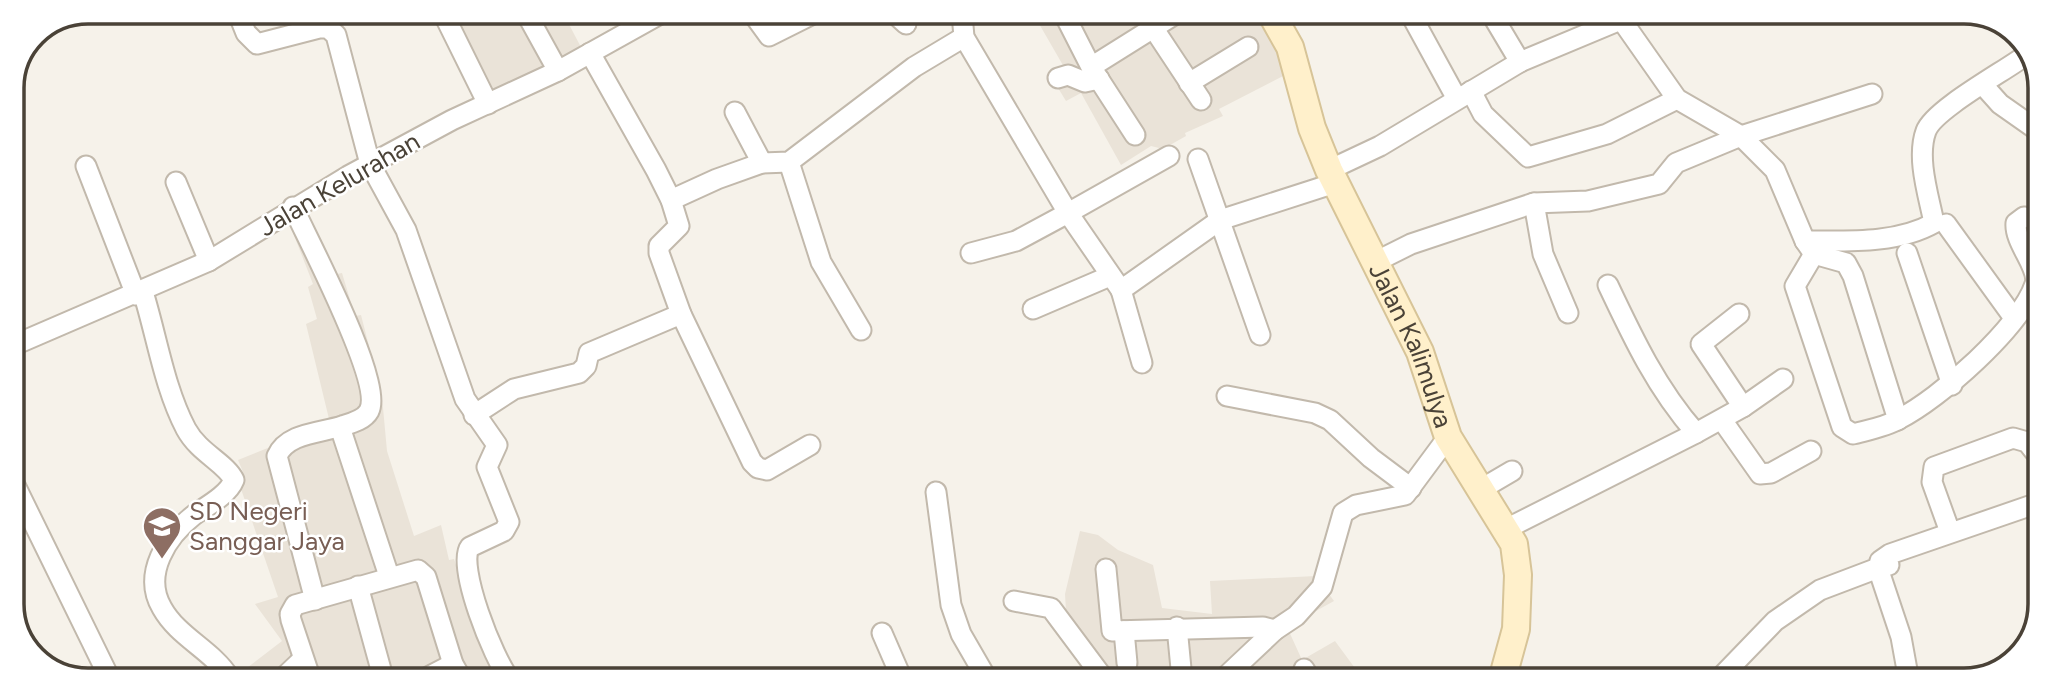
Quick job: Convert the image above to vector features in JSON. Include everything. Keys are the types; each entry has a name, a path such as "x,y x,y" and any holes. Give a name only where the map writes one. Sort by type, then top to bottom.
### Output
{"street":[{"path":"242,24 246,33 257,44 319,28 328,28 336,35 370,164 406,230 447,350 474,415 497,445 487,467 509,522 503,531 470,547 465,561 487,637 504,668"},
{"path":"448,24 488,104"},
{"path":"533,24 558,71"},
{"name":"Jalan Kelurahan","path":"24,341 209,261 293,207 370,164 558,71 643,24"},
{"path":"760,24 769,36 794,24"},
{"path":"963,24 964,37 1068,213 1115,283 1142,363"},
{"path":"1069,24 1095,73 1135,135"},
{"path":"1058,78 1068,75 1085,82 1145,24"},
{"path":"1150,24 1201,100"},
{"name":"Jalan Kalimulya","path":"1277,24 1290,47 1312,128 1332,177 1377,261 1420,352 1448,437 1483,488 1510,537 1518,575 1516,629 1505,668"},
{"path":"1417,24 1464,95 1528,157 1607,134 1651,115 1677,99"},
{"path":"1497,24 1520,62"},
{"path":"1032,309 1115,283 1220,220 1332,177 1380,145 1520,62 1608,24"},
{"path":"1629,24 1677,99 1741,136 1775,170 1810,247 1846,263 1853,276 1898,420"},
{"path":"671,200 717,179 762,163 789,162 914,66 964,37"},
{"path":"1189,83 1248,47"},
{"path":"590,54 671,200 679,226 663,242 659,253 681,314 756,467 767,470 810,445"},
{"path":"1810,247 1914,234 1934,223 1923,160 1926,130 1952,104 2021,59"},
{"path":"1983,85 2000,104 2028,124"},
{"path":"1377,261 1411,244 1534,203 1588,201 1658,184 1676,163 1741,136 1872,94"},
{"path":"735,112 762,163"},
{"path":"971,253 1016,242 1169,156"},
{"path":"1198,159 1260,335"},
{"path":"789,162 821,262 861,330"},
{"path":"86,166 140,293 177,408 198,447 231,474 234,480 232,486 190,518 168,542 155,570 156,594 163,611 177,629 218,668"},
{"path":"176,182 209,261"},
{"path":"1534,203 1543,254 1568,313"},
{"path":"293,207 340,304 357,346 372,401 369,413 359,421 293,440 281,446 277,456 315,600"},
{"path":"2024,218 2016,223 2016,232 2028,259"},
{"path":"1946,224 2014,318"},
{"path":"1810,247 1795,286 1842,427 1853,434 1898,420 1952,385 2014,318 2028,295"},
{"path":"1907,253 1952,385"},
{"path":"1608,285 1649,369 1677,412 1696,433"},
{"path":"474,415 514,389 579,373 586,366 589,353 681,314"},
{"path":"1739,314 1701,344 1743,407"},
{"path":"1510,537 1723,420 1783,379"},
{"path":"1227,396 1315,413 1330,420 1371,458 1411,488"},
{"path":"1723,420 1759,474 1771,473 1811,450"},
{"path":"340,427 389,576"},
{"path":"1240,668 1275,630 1296,616 1322,587 1343,513 1356,505 1405,495 1448,437"},
{"path":"1950,532 1932,482 1934,467 2013,438 2028,443"},
{"path":"1483,488 1512,471"},
{"path":"936,492 951,605 966,644 980,668"},
{"path":"25,505 104,668"},
{"path":"1907,668 1901,637 1878,568 1880,561 1890,554 2028,506"},
{"path":"1730,668 1775,621 1820,590 2028,516"},
{"path":"1106,569 1112,631 1263,626 1275,630"},
{"path":"306,668 290,614 295,605 389,576 422,571 456,668"},
{"path":"358,586 381,668"},
{"path":"1014,601 1052,608 1088,668"},
{"path":"1177,627 1180,668"},
{"path":"1124,631 1127,663"},
{"path":"882,633 898,668"}],"shaded area":[{"path":"439,24 569,24 583,51 475,103"},
{"path":"1039,24 1264,24 1287,74 1219,109 1223,116 1185,133 1186,136 1163,149 1151,146 1121,165 1081,93 1066,101 1055,83 1068,74"},
{"path":"307,214 327,276 342,273 355,316 361,315 382,397 387,451 414,536 441,525 449,560 454,559 487,654 495,668 247,668 282,641 255,604 278,597 240,486 239,478 243,472 238,460 330,423 306,324 317,319 308,287 313,284 290,225"},
{"path":"1080,531 1098,535 1118,550 1153,565 1162,608 1212,614 1210,581 1316,576 1334,601 1287,627 1302,660 1335,641 1355,668 1231,668 1229,664 1226,668 1104,668 1069,622 1065,594"}],"place":[{"name":"SD Negeri Sanggar Jaya","path":"162,560"}]}
